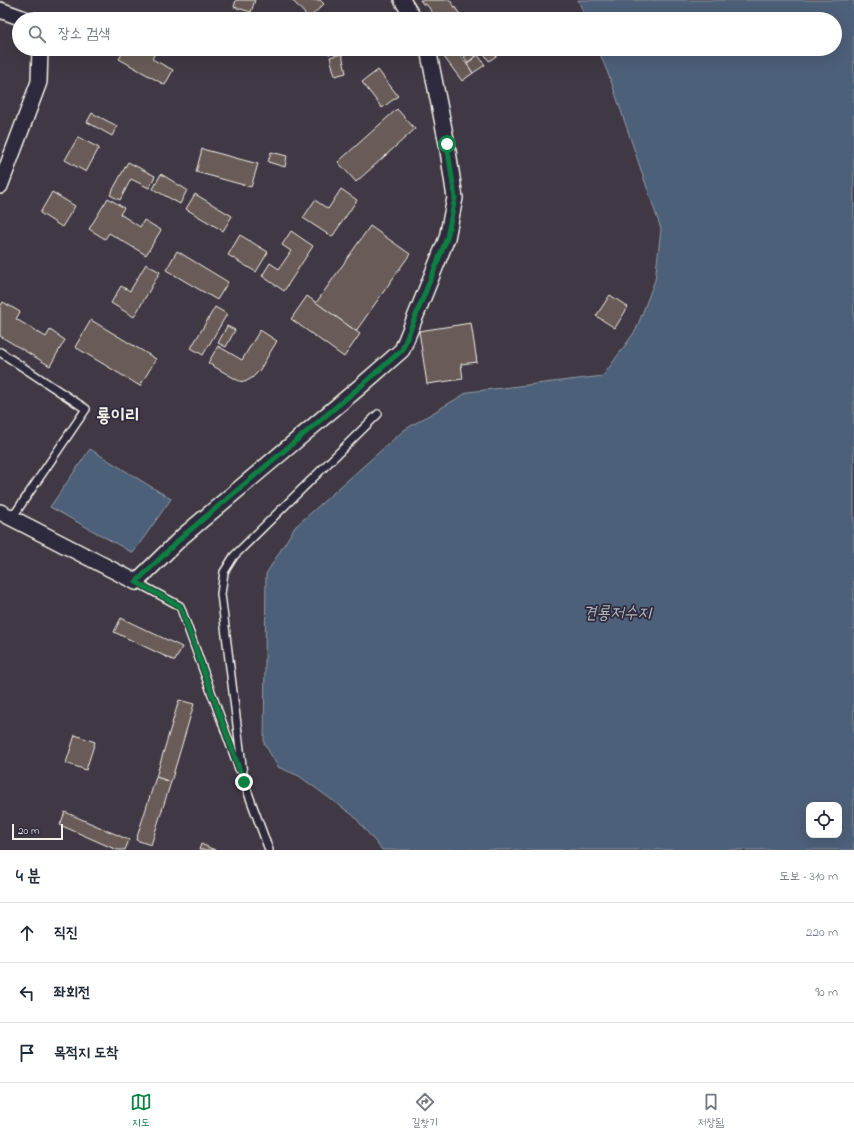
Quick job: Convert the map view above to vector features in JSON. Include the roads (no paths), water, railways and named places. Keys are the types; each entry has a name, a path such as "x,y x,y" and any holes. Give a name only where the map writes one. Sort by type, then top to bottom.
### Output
{"street":[{"path":"402,0 410,12"},
{"path":"0,10 12,14"},
{"path":"0,186 39,82 40,56"},
{"path":"6,515 136,582 183,536 402,350 447,238 455,198 447,144 429,56"}],"lane":[{"path":"0,352 86,409 6,515"},
{"path":"244,782 221,594 224,572 234,556 378,414"},
{"path":"136,582 180,606 269,850"}],"water":[{"name":"견룡저수지","path":"578,0 854,0 854,850 382,850 354,816 299,776 278,767 264,743 266,574 295,527 404,430 468,392 603,376 636,330 655,280 661,229 611,81 601,56 842,56 842,12 583,12"},
{"path":"90,449 171,499 133,553 50,507"}],"district":[{"name":"룡이리","path":"118,417"}]}
